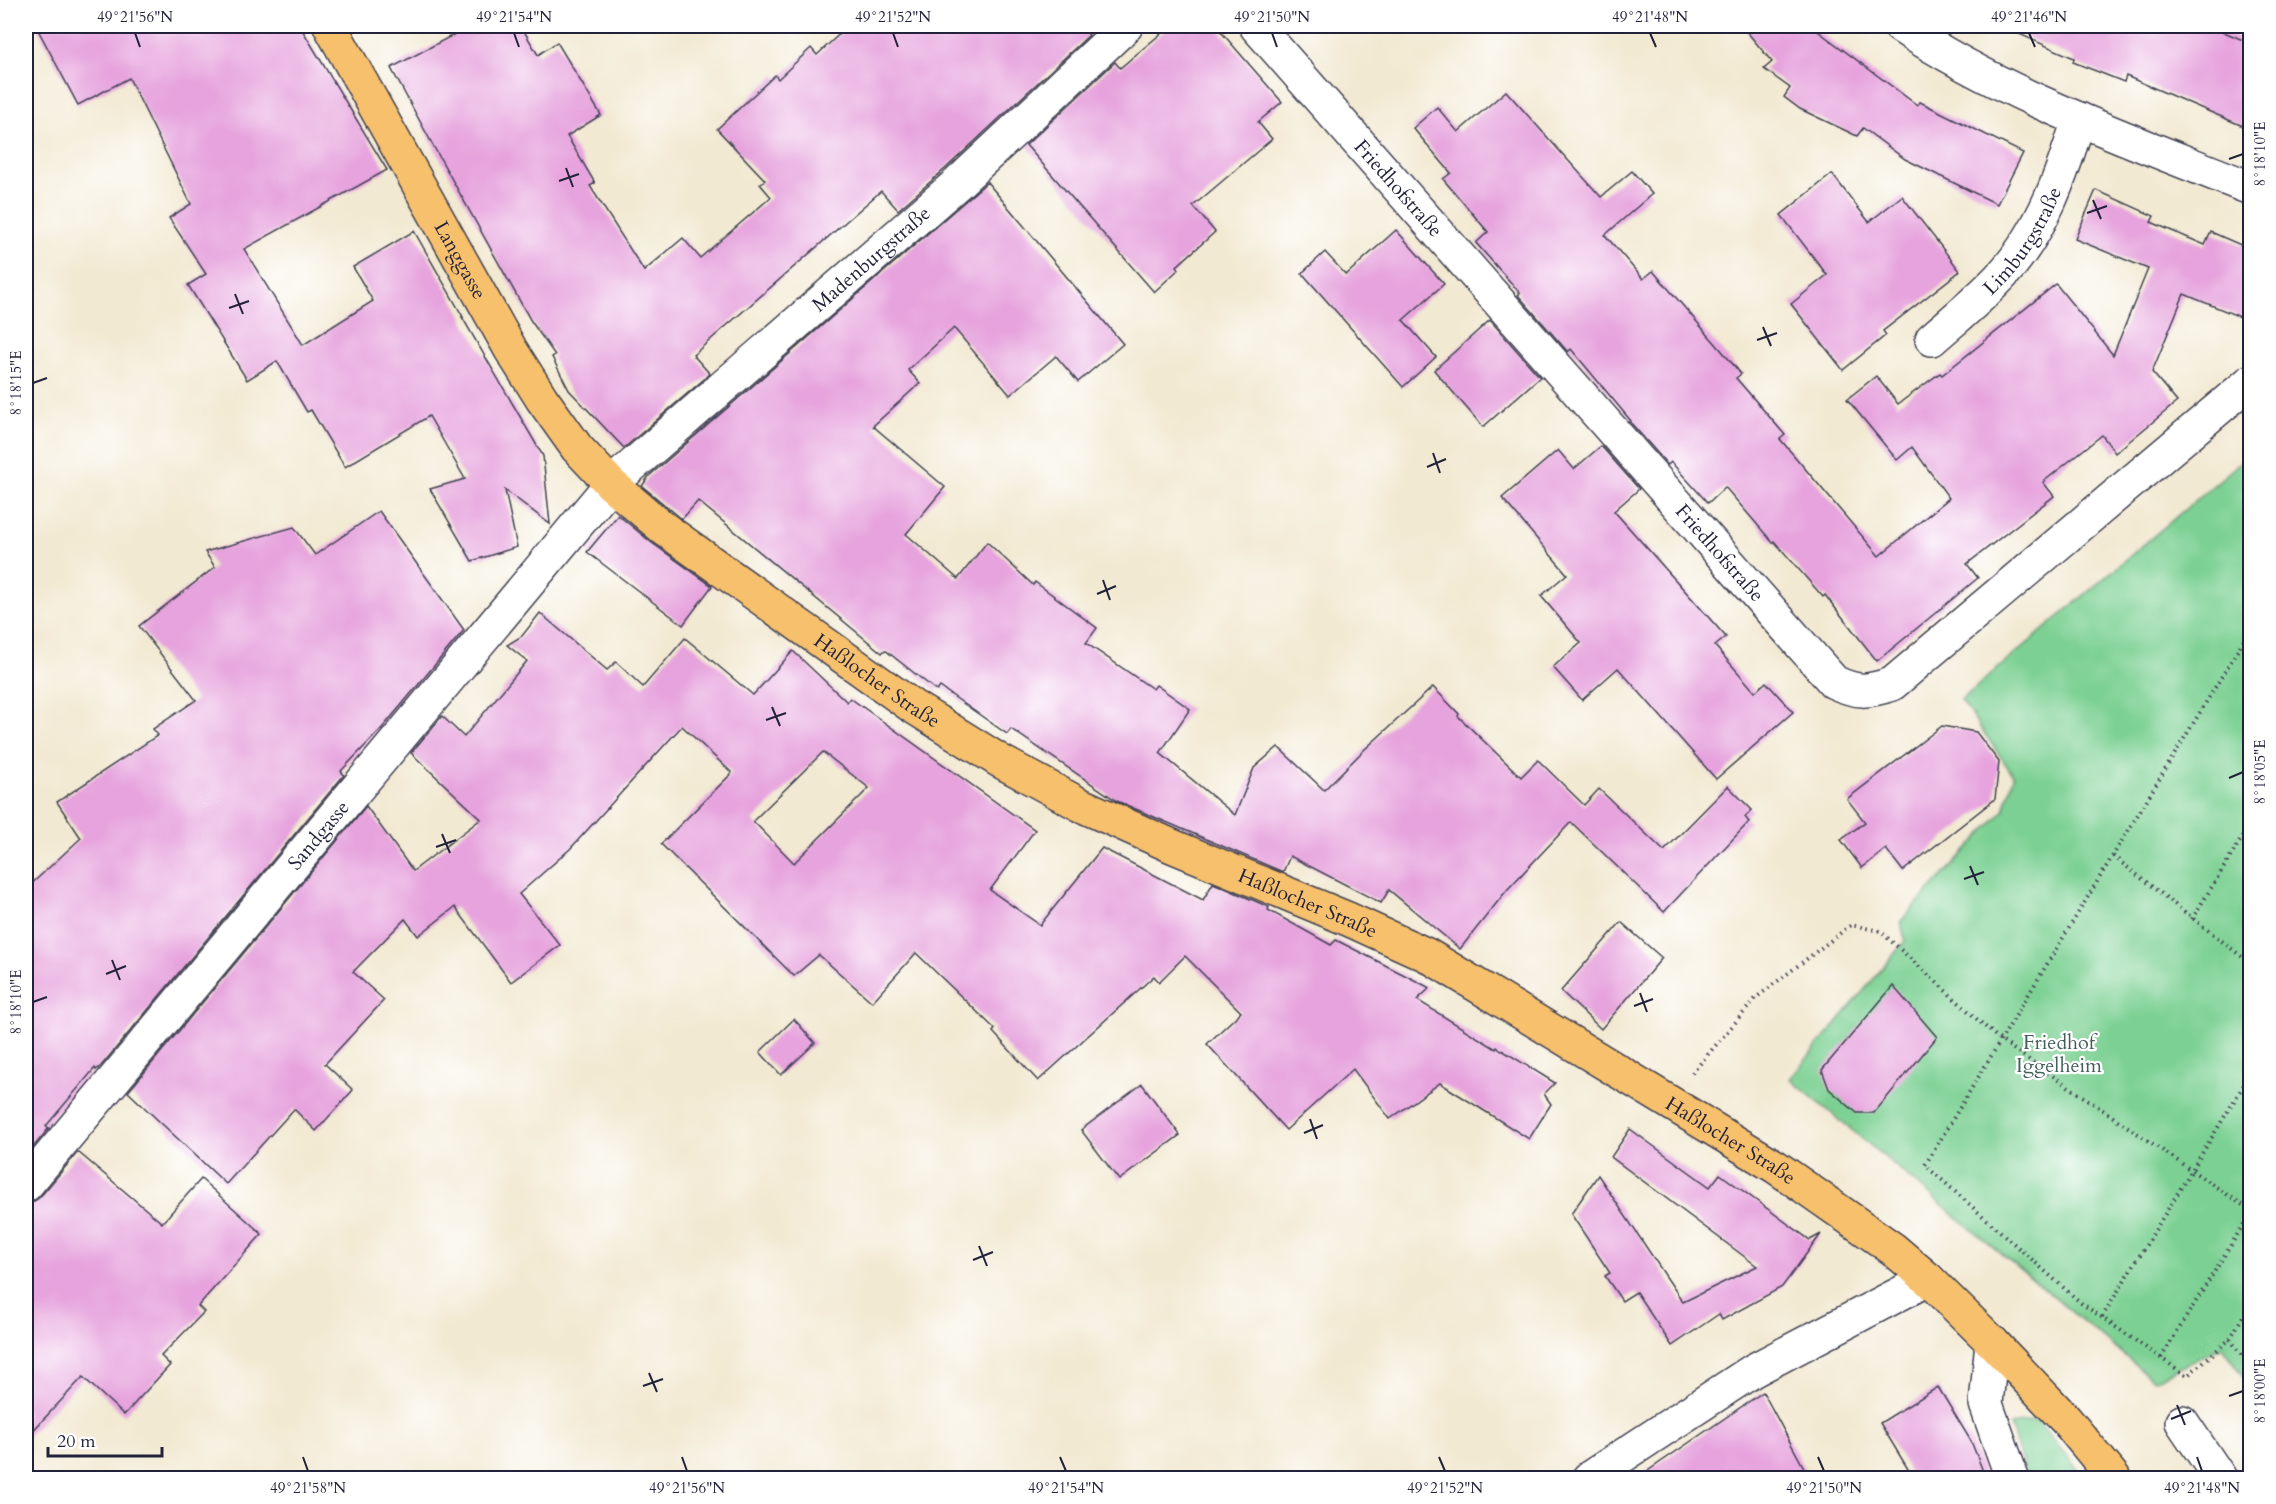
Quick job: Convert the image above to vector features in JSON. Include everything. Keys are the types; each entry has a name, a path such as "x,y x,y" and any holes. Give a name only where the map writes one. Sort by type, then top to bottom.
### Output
{"main road":[{"name":"Langgasse","path":"330,26 511,350 577,448 610,484"},
{"name":"Haßlocher Straße","path":"610,484 663,528 756,596 912,706 1000,761 1081,805 1427,955 1776,1167 1893,1249 1928,1279 2066,1420 2114,1479"}],"street":[{"name":"Madenburgstraße","path":"610,484 958,183 1126,26"},
{"name":"Friedhofstraße","path":"1256,26 1834,682 1852,690 1870,691 1892,684 2250,382"},
{"path":"1900,26 1942,54 2007,87 2079,119 2250,188"},
{"name":"Limburgstraße","path":"1932,339 1979,299 2005,273 2028,242 2048,207 2064,167 2079,119"},
{"name":"Sandgasse","path":"26,1185 610,484"},
{"path":"1589,1479 1754,1370 1928,1279"},
{"path":"1992,1342 1986,1404 2012,1479"},
{"path":"2182,1422 2220,1479"}],"path":[{"path":"2250,630 1925,1165 2082,1303 2187,1376 2230,1339 2250,1304"},
{"path":"2192,919 2250,825"},
{"path":"2113,856 2250,963"},
{"path":"1668,1101 1757,997 1851,926 1880,931 2000,1040 2250,1212 2161,1358"},
{"path":"2102,1318 2250,1075"},
{"path":"2230,1339 2250,1367"},
{"path":"2242,1356 2250,1349"}],"green space":[{"name":"Friedhof Iggelheim","path":"2250,454 2250,1386 2222,1347 2154,1380 1790,1079 1905,941 1901,921 2004,810 2014,776 1961,700"},
{"path":"2037,1420 2085,1478 2027,1478 2010,1425"}],"building":[{"path":"36,26 300,26 387,170 244,249 303,345 373,301 353,267 414,231 543,456 550,524 505,490 517,547 472,561 430,489 465,479 429,416 345,467 311,410 307,412 277,361 247,380 188,285 206,274 169,218 191,204 129,78 78,105"},
{"path":"470,26 521,26 538,55 557,42 601,115 567,136 595,183 590,186 644,271 683,238 700,258 771,197 760,184 765,180 717,129 775,75 778,79 811,48 817,55 848,26 1080,26 1089,35 898,210 881,191 693,355 710,374 624,448 569,390 552,357 555,355 531,321 391,68"},
{"path":"1170,26 1216,26 1282,102 1258,122 1272,139 1193,206 1215,232 1177,266 1179,269 1154,292 1026,145 1115,62 1120,68"},
{"path":"1742,26 1811,26 1917,105 1920,102 2023,153 1997,204 1905,159 1863,128 1857,136 1800,109 1784,97 1790,88 1764,69 1772,62"},
{"path":"2001,26 2210,26 2250,43 2250,129 2126,76 2124,82 2073,62 2074,58"},
{"path":"1506,91 1601,197 1632,171 1652,194 1605,235 1643,279 1653,271 1722,351 1741,374 1736,378 1785,435 1780,439 1879,556 1949,498 1912,447 1897,460 1847,399 1876,376 1898,404 1940,373 1942,375 2056,284 2113,355 2148,269 2075,239 2096,190 2154,216 2151,222 2205,245 2211,232 2250,249 2250,321 2184,294 2152,372 2177,402 2115,453 2102,435 2043,482 2054,496 1967,564 1978,578 1877,661 1825,595 1823,597 1725,487 1708,503 1671,462 1668,465 1571,349 1568,352 1476,243 1488,232 1443,179 1451,173 1413,128 1437,107 1458,132"},
{"path":"1832,174 1869,222 1902,196 1960,271 1883,331 1886,335 1843,370 1791,304 1827,275 1781,215"},
{"path":"987,182 1123,344 1078,382 1056,356 1010,395 954,328 908,370 920,383 873,426 945,487 906,534 958,579 987,542 1033,585 1035,582 1097,628 1086,643 1153,689 1156,685 1190,709 1160,753 1235,815 1254,768 1278,747 1324,790 1433,687 1459,714 1458,716 1521,777 1538,760 1584,805 1599,789 1664,851 1728,786 1752,810 1745,817 1749,822 1664,912 1571,822 1507,890 1460,949 1389,890 1381,903 1290,856 1283,872 1117,801 1011,729 1007,734 940,687 937,691 885,650 882,653 698,501 682,519 642,486 649,476"},
{"path":"1396,230 1444,284 1403,320 1436,357 1403,387 1302,273 1325,252 1346,275"},
{"path":"1490,320 1540,377 1483,427 1434,370"},
{"path":"1601,446 1639,489 1614,511 1726,637 1715,646 1755,692 1766,682 1793,712 1716,779 1618,668 1582,700 1553,667 1581,643 1541,596 1567,574 1502,498 1558,450 1574,469"},
{"path":"379,511 464,630 383,727 341,771 344,775 101,1066 96,1070 95,1068 46,1126 49,1128 26,1156 26,889 81,838 57,802 158,735 153,729 196,700 139,626 215,567 205,552 294,527 315,555"},
{"path":"618,515 652,543 712,586 683,625 587,552"},
{"path":"540,613 607,670 616,662 643,687 685,638 753,695 793,651 847,702 850,698 1035,830 990,890 1040,925 1102,848 1203,900 1213,883 1269,907 1268,910 1331,945 1336,940 1430,988 1417,1000 1555,1083 1544,1094 1551,1104 1529,1139 1440,1083 1390,1119 1353,1069 1286,1130 1207,1044 1241,1012 1185,956 1159,982 1154,976 1038,1081 993,1032 995,1029 916,953 872,1002 819,955 794,976 661,844 732,773 682,726 570,849 519,894 560,945 511,982 455,907 418,936 405,919 353,972 384,1000 325,1064 353,1090 316,1131 294,1109 226,1184 128,1092 366,806 413,871 481,819 411,753 442,716 464,737 527,661 507,645 522,636","holes":["823,752 869,788 794,863 753,821"]},
{"path":"1942,726 1976,732 1999,762 1995,799 1903,871 1886,849 1862,868 1841,840 1865,822 1847,799"},
{"path":"1621,922 1662,958 1601,1029 1561,991"},
{"path":"1893,986 1937,1037 1874,1113 1857,1113 1829,1089 1822,1070"},
{"path":"794,1019 815,1043 781,1075 760,1052"},
{"path":"1142,1084 1180,1135 1119,1180 1081,1130"},
{"path":"1630,1129 1710,1187 1720,1174 1810,1240 1821,1234 1782,1287 1722,1320 1719,1314 1672,1346 1636,1292 1622,1301 1605,1276 1610,1273 1571,1214 1598,1175 1683,1302 1757,1266 1611,1157"},
{"path":"78,1152 162,1223 201,1179 262,1234 198,1306 204,1312 161,1356 170,1365 124,1415 83,1377 26,1438 26,1203 33,1202 40,1197"},
{"path":"1938,1387 1971,1441 1986,1479 1914,1479 1880,1423"},
{"path":"1763,1392 1810,1479 1636,1479"}]}
